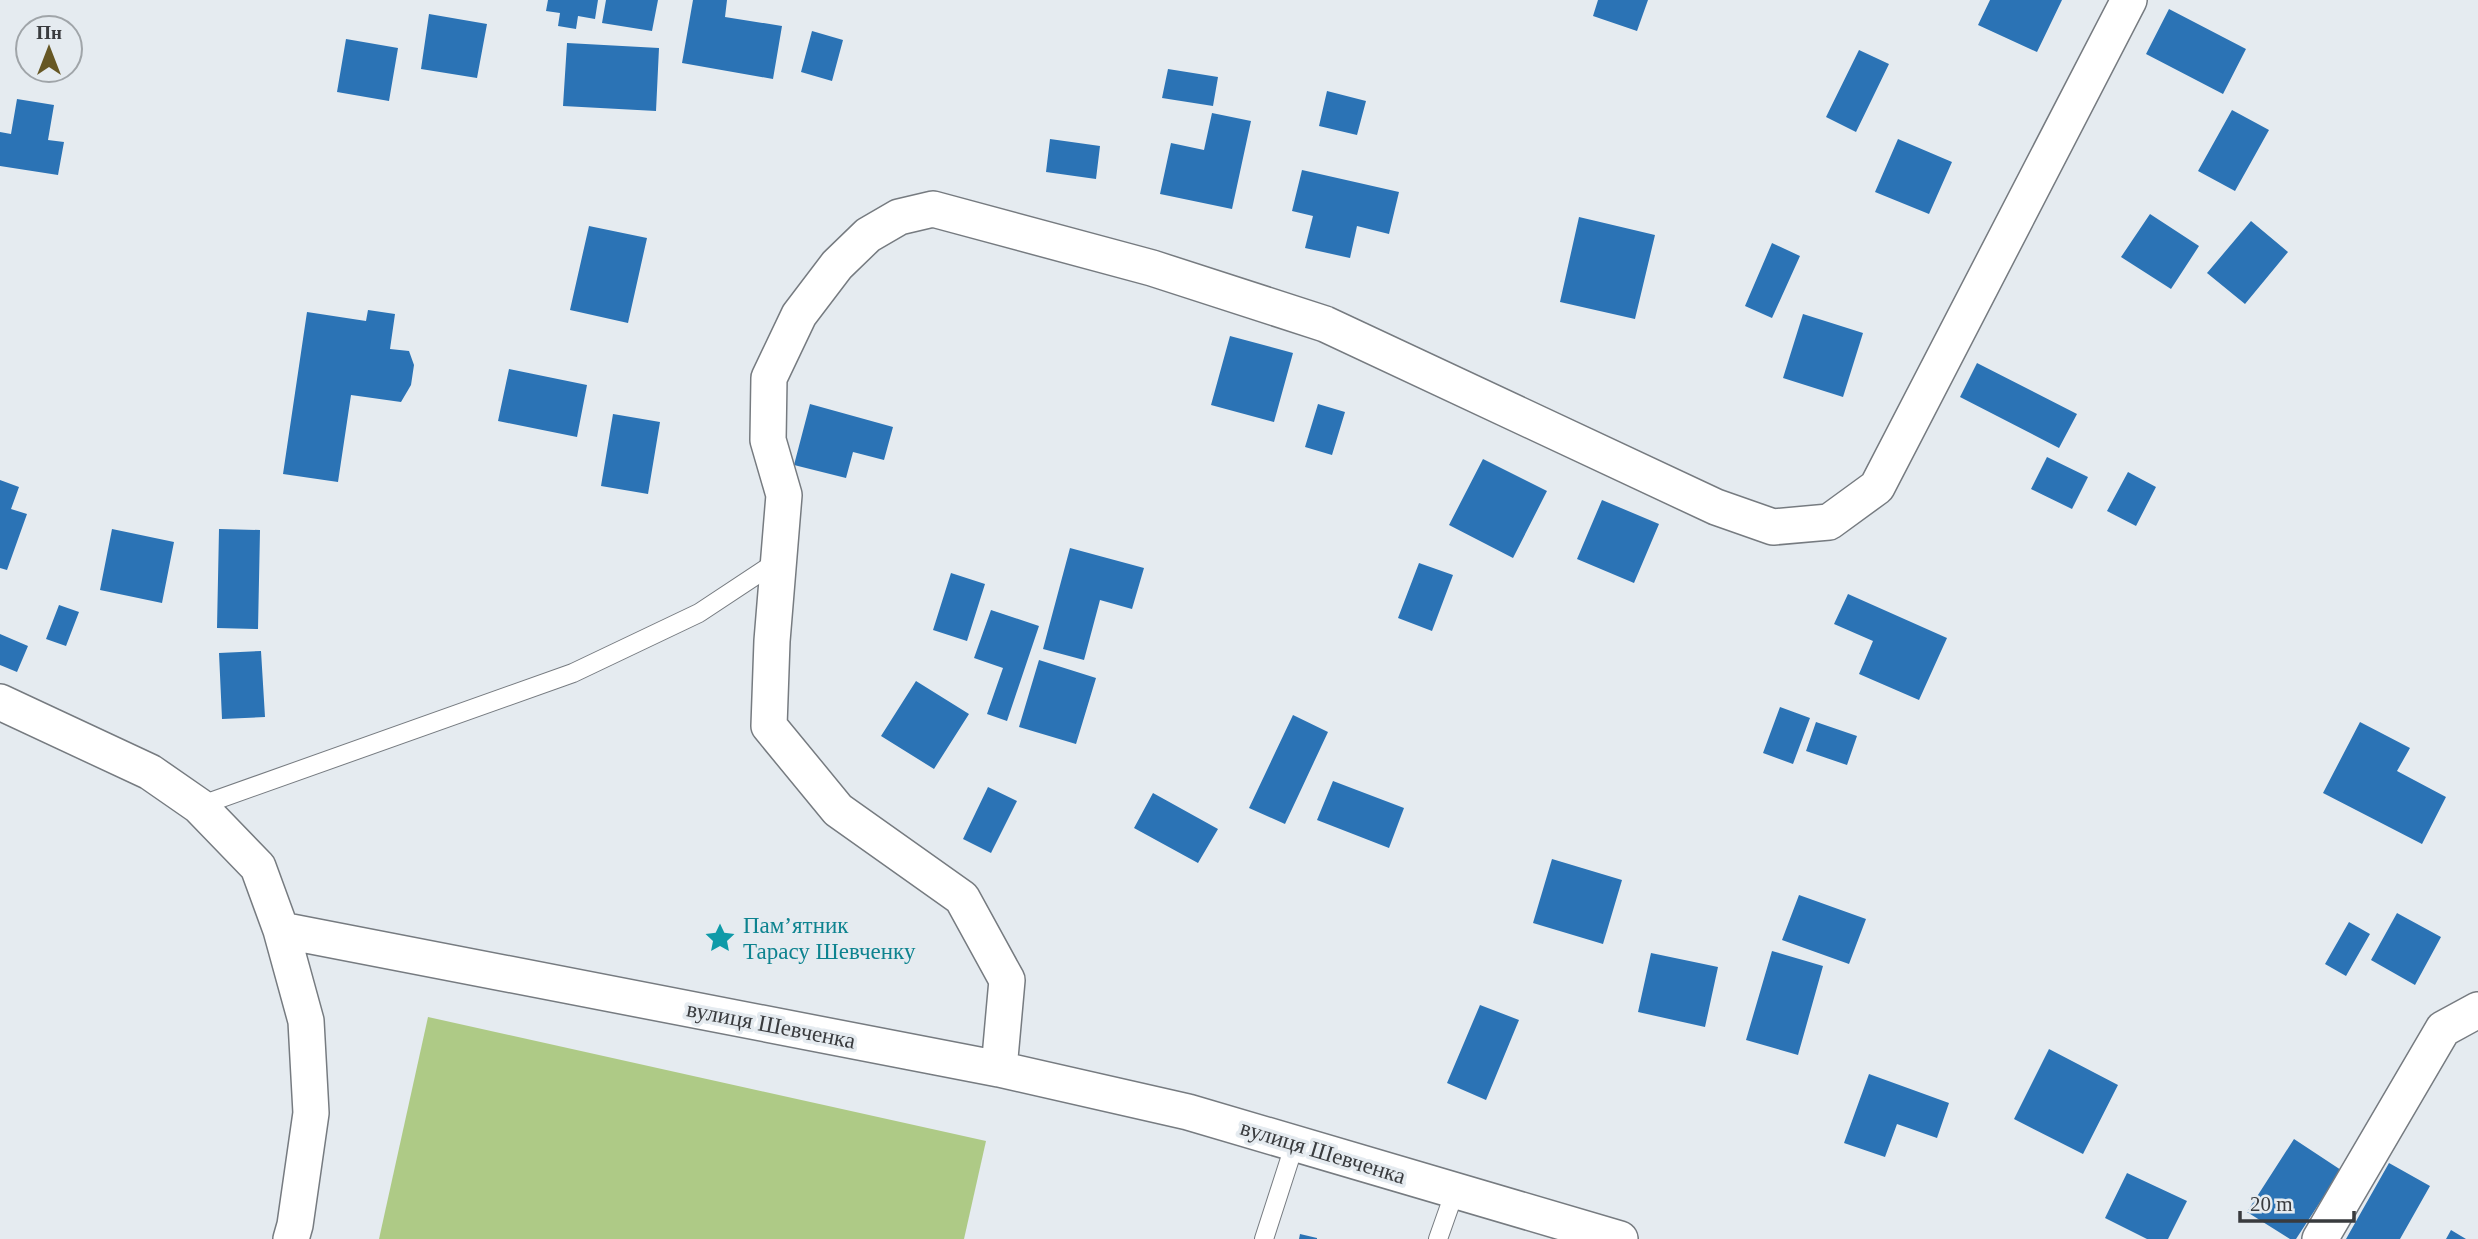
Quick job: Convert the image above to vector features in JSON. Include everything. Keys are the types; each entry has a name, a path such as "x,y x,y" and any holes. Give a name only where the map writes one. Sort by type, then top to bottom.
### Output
{"street":[{"path":"999,1069 1007,979 962,898 838,810 769,726 784,495 768,440 769,379 799,315 837,265 868,234 899,217 933,209 1152,268 1325,324 1716,507 1773,527 1829,523 1877,487 2129,0"},
{"path":"0,702 150,772 199,806 258,867 281,930 306,1021 311,1114 291,1239"},
{"name":"вулиця Шевченка","path":"281,930 999,1069 1188,1112 1620,1239"},
{"path":"2320,1239 2443,1029 2478,1010"}],"lane":[{"path":"199,806 573,673 699,613 779,560"},
{"path":"1264,1239 1294,1143"},
{"path":"1437,1239 1455,1190"}],"green space":[{"path":"428,1017 986,1141 964,1239 379,1239"}],"building":[{"path":"548,0 598,0 595,19 578,16 576,29 558,26 560,13 546,11"},
{"path":"606,0 658,0 652,31 602,23"},
{"path":"693,0 727,0 725,17 782,26 773,79 682,63"},
{"path":"1598,0 1648,0 1637,31 1593,16"},
{"path":"1990,0 2062,0 2037,52 1978,25"},
{"path":"2169,9 2246,49 2223,94 2146,54"},
{"path":"429,14 487,24 477,78 421,69"},
{"path":"812,31 843,40 832,81 801,72"},
{"path":"346,39 398,48 389,101 337,92"},
{"path":"567,43 659,48 656,111 563,106"},
{"path":"1859,50 1889,64 1856,132 1826,117"},
{"path":"1168,69 1218,77 1213,106 1162,98"},
{"path":"1327,91 1366,101 1357,135 1319,126"},
{"path":"17,99 54,105 48,140 64,142 58,175 0,166 0,132 11,134"},
{"path":"2232,110 2269,130 2235,191 2198,171"},
{"path":"1212,113 1251,121 1232,209 1160,194 1171,143 1204,150"},
{"path":"1050,139 1100,146 1096,179 1046,172"},
{"path":"1898,139 1952,162 1929,214 1875,192"},
{"path":"1302,170 1399,192 1389,234 1357,226 1350,258 1305,248 1313,216 1292,211"},
{"path":"2150,214 2199,246 2171,289 2121,257"},
{"path":"1579,217 1655,235 1635,319 1560,302"},
{"path":"2251,221 2288,252 2245,304 2207,273"},
{"path":"589,226 647,238 628,323 570,310"},
{"path":"1772,243 1800,256 1772,318 1745,306"},
{"path":"368,310 395,314 390,349 409,351 414,365 411,385 401,402 351,395 338,482 283,474 307,312 366,321"},
{"path":"1803,314 1863,333 1843,397 1783,378"},
{"path":"1230,336 1293,353 1274,422 1211,405"},
{"path":"1977,363 2077,414 2059,448 1960,397"},
{"path":"509,369 587,385 577,437 498,421"},
{"path":"810,404 893,427 884,460 853,452 846,478 794,465"},
{"path":"1318,404 1345,412 1332,455 1305,447"},
{"path":"613,414 660,422 648,494 601,486"},
{"path":"2047,457 2088,477 2072,509 2031,489"},
{"path":"1483,459 1547,491 1513,558 1449,525"},
{"path":"2128,472 2156,487 2136,526 2107,511"},
{"path":"0,480 19,487 11,509 27,514 7,570 0,568"},
{"path":"1602,500 1659,524 1634,583 1577,559"},
{"path":"112,529 174,542 162,603 100,590"},
{"path":"219,529 260,530 258,629 217,628"},
{"path":"1070,548 1144,568 1132,609 1100,600 1084,660 1043,649"},
{"path":"1419,563 1453,575 1432,631 1398,618"},
{"path":"951,573 985,584 967,641 933,630"},
{"path":"1848,594 1947,638 1919,700 1859,674 1873,641 1834,624"},
{"path":"59,605 79,612 66,646 46,639"},
{"path":"991,610 1039,626 1007,721 987,714 1003,668 974,658"},
{"path":"0,634 28,646 17,672 0,665"},
{"path":"261,651 265,717 222,719 219,653"},
{"path":"1039,660 1096,678 1076,744 1019,727"},
{"path":"916,681 969,714 934,769 881,736"},
{"path":"1780,707 1810,718 1793,764 1763,753"},
{"path":"1293,715 1328,732 1285,824 1249,808"},
{"path":"1816,722 1857,736 1847,765 1806,751"},
{"path":"2360,722 2410,748 2397,771 2446,797 2422,844 2323,793"},
{"path":"1333,781 1404,808 1389,848 1317,820"},
{"path":"988,787 1017,801 991,853 963,839"},
{"path":"1153,793 1218,829 1198,863 1134,828"},
{"path":"1552,859 1622,880 1603,944 1533,923"},
{"path":"1799,895 1866,919 1849,964 1782,940"},
{"path":"2397,913 2441,937 2415,985 2371,960"},
{"path":"2349,922 2370,934 2346,976 2325,964"},
{"path":"1772,951 1823,966 1798,1055 1746,1040"},
{"path":"1651,953 1718,967 1705,1027 1638,1012"},
{"path":"1480,1005 1519,1020 1486,1100 1447,1083"},
{"path":"2049,1049 2118,1085 2083,1154 2014,1119"},
{"path":"1869,1074 1949,1103 1937,1138 1897,1124 1885,1157 1844,1143"},
{"path":"2294,1139 2341,1170 2296,1239 2290,1239 2247,1212"},
{"path":"2389,1163 2430,1186 2400,1239 2346,1239"},
{"path":"2127,1173 2187,1201 2168,1239 2147,1239 2105,1218"},
{"path":"2451,1230 2466,1239 2446,1239"},
{"path":"1300,1234 1317,1238 1317,1239 1299,1239"}],"place":[{"name":"Пам’ятник Тарасу Шевченку","path":"720,938"}]}
